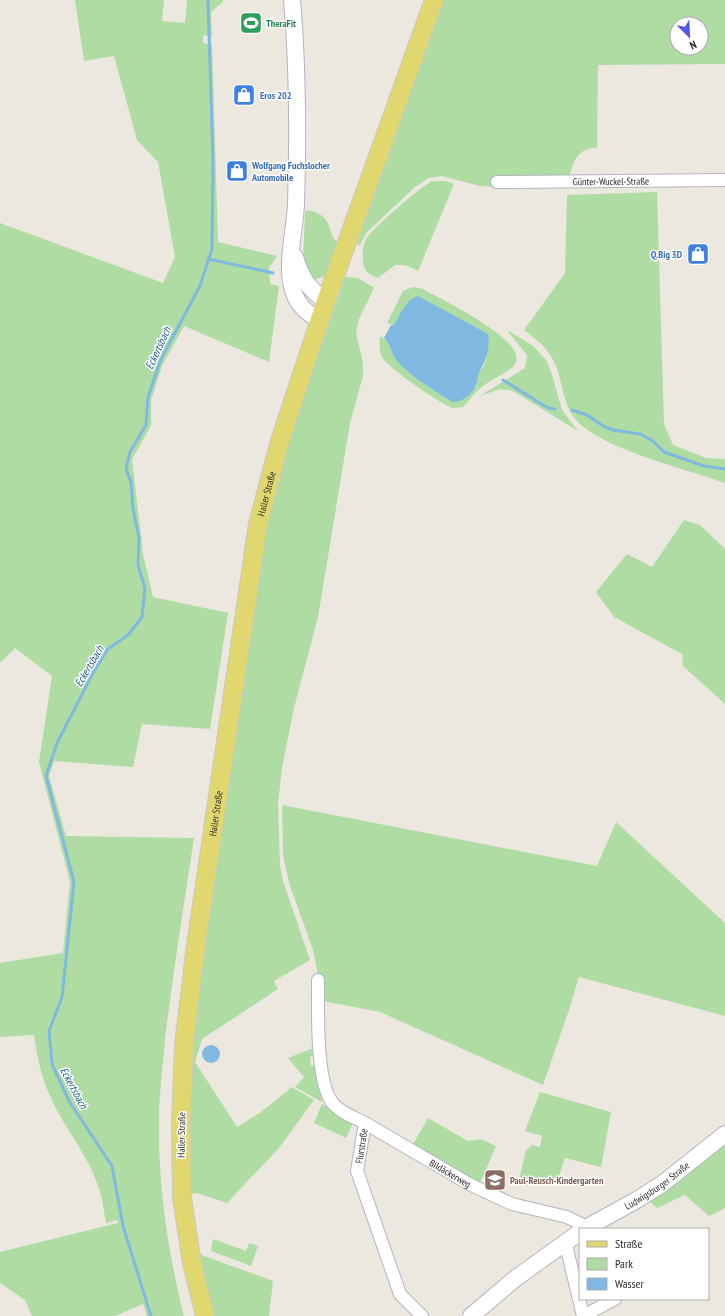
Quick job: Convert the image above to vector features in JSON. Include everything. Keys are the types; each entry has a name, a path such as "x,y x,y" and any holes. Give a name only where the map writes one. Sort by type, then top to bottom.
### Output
{"main road":[{"name":"Haller Straße","path":"205,1316 192,1263 182,1198 181,1123 184,1044 196,945 258,524 278,447 326,301 434,0"}],"street":[{"path":"292,0 298,126 296,206 292,245 291,276 293,292 302,307 313,317 320,319"},
{"name":"Günter-Wuckel-Straße","path":"497,182 725,180"},
{"path":"292,245 303,280 314,292 326,301"},
{"name":"Flurstraße","path":"318,980 318,1035 326,1090 330,1099 335,1105 365,1123 358,1171 400,1294 422,1316"},
{"name":"Bildäckerweg","path":"365,1123 468,1184 512,1204 567,1217 583,1228"},
{"name":"Ludwigsburger Straße","path":"586,1228 635,1201 662,1184 725,1134"},
{"name":"Ludwigsburger Straße","path":"471,1316 516,1278 579,1232"},
{"path":"565,1241 579,1299"},
{"path":"579,1300 583,1316 613,1300"}],"green space":[{"path":"75,0 164,0 162,21 185,23 187,0 223,0 223,2 211,12 212,37 203,35 203,43 212,45 218,242 277,256 269,268 270,284 279,286 269,362 184,326 162,366 151,400 151,426 132,459 143,554 153,597 228,613 210,729 142,724 133,767 54,761 49,776 66,836 194,838 168,1014 159,1111 159,1145 162,1195 173,1268 184,1316 147,1316 143,1304 115,1316 32,1316 25,1300 0,1283 0,1252 118,1223 117,1220 106,1223 101,1196 95,1178 83,1153 60,1115 47,1089 34,1035 0,1037 0,963 63,953 70,882 39,762 52,676 15,648 0,663 0,223 163,283 175,257 158,162 137,140 114,56 84,61"},
{"path":"443,0 725,0 725,64 598,65 597,148 586,150 578,156 573,164 570,175 496,176 496,187 480,186 442,176 429,178 415,187 366,233 360,245 357,244"},
{"path":"432,181 446,181 454,184 418,271 405,265 395,265 378,278 368,273 365,269 363,260 363,251 366,239 397,208 417,191"},
{"path":"657,192 664,424 673,445 706,458 725,459 725,483 641,456 598,436 582,425 571,413 565,399 558,371 549,354 540,342 524,330 565,273 567,195"},
{"path":"309,210 318,213 327,221 332,235 339,244 327,275 314,280 303,266 305,211"},
{"path":"345,277 358,278 374,288 359,319 356,333 363,363 363,376 350,423 318,617 294,708 282,768 278,803 280,865 283,881 310,960 274,981 278,989 202,1039 195,1062 237,1127 261,1112 292,1087 314,1100 279,1148 227,1203 197,1193 188,1194 187,1069 259,564 279,468"},
{"path":"413,287 423,289 481,322 497,333 509,344 516,355 515,364 512,367 479,389 463,407 453,408 438,400 404,377 382,357 380,352 380,336 387,341 398,361 405,369 452,402 476,387 478,374 484,366 489,340 407,302 394,325 387,323 403,291"},
{"path":"507,330 533,346 546,360 551,371 562,410 578,431 513,391 500,389 480,396 525,368 527,355"},
{"path":"684,520 700,525 725,549 725,704 683,666 682,654 614,617 596,592 627,554 652,567"},
{"path":"282,805 597,866 616,822 725,923 725,1016 579,977 543,1085 380,1012 323,1001 313,950 290,886 286,870 283,854"},
{"path":"311,1049 317,1052 310,1057 311,1066 316,1065 322,1102 295,1087 304,1077 288,1058"},
{"path":"540,1092 611,1112 601,1167 565,1158 559,1176 528,1186 518,1184 526,1150 532,1145 540,1147 542,1136 525,1131"},
{"path":"322,1104 353,1123 346,1138 314,1123"},
{"path":"428,1118 468,1141 481,1139 496,1146 480,1183 411,1148"},
{"path":"725,1144 725,1208 709,1216 685,1195 657,1208 650,1202 683,1179"},
{"path":"213,1239 246,1251 249,1243 258,1246 251,1266 211,1251"},
{"path":"196,1253 273,1281 269,1316 211,1316"}],"water":[{"path":"418,296 488,334 489,344 487,354 478,374 476,385 469,395 459,401 452,402 424,384 404,368 394,356 384,338 391,325 394,325 407,304"},
{"path":"211,1045 217,1048 220,1054 217,1060 211,1063 205,1060 202,1054 205,1048"}],"waterway":[{"name":"Eckertsbach","path":"151,1316 123,1226 112,1166 69,1101 52,1064 49,1031 62,997 74,882 46,776 57,743 93,673 108,649 128,635 142,617 145,588 138,565 139,537 133,509 131,482 126,469 130,452 146,425 148,397 161,359 200,286 212,249 213,160 208,0"},
{"path":"208,259 273,273"},
{"path":"503,380 548,408 555,409"},
{"path":"572,410 587,415 605,427 613,430 640,434 653,441 664,452 704,466 725,469"}],"place":[{"name":"TheraFit","path":"251,23"},
{"name":"Eros 202","path":"244,95"},
{"name":"Wolfgang Fuchslocher Automobile","path":"237,171"},
{"name":"Q.Big 3D","path":"698,254"},
{"name":"Paul-Reusch-Kindergarten","path":"495,1180"}]}
